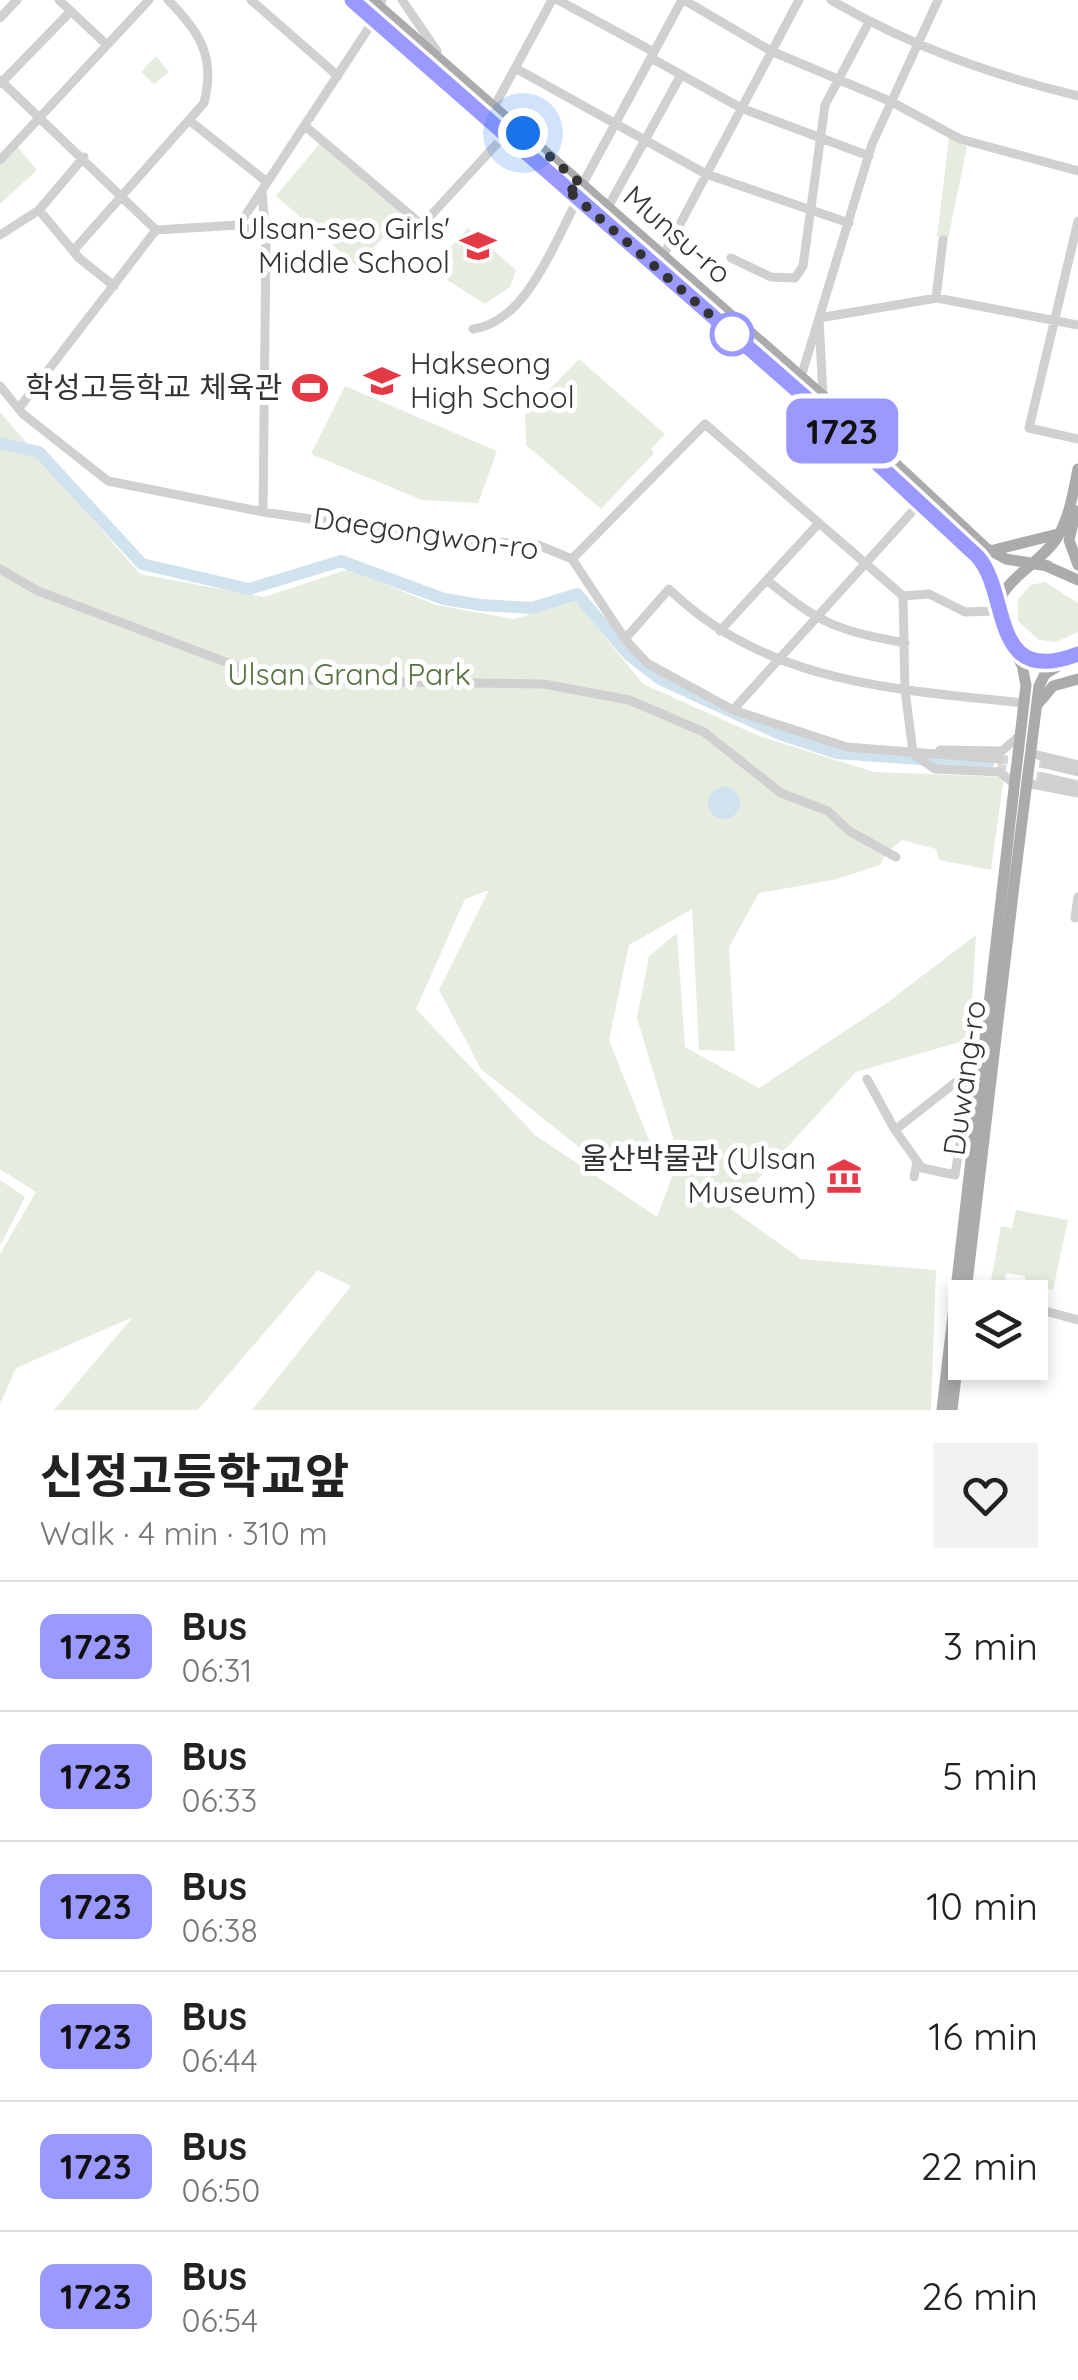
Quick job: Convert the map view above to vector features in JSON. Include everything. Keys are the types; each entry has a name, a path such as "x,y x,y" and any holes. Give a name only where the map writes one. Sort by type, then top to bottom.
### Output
{"main road":[{"name":"Munsu-ro","path":"352,0 578,199 663,256 752,343 772,369 984,564 1008,640 1025,674 1029,706"},
{"name":"Munsu-ro","path":"378,3 608,207 624,230 752,343 801,377 986,548 1029,566"},
{"path":"772,369 790,378 801,377 806,399"},
{"path":"998,611 1007,585 1066,532 1075,504 1078,470"},
{"path":"986,548 1004,551 1066,532"},
{"path":"1066,532 1078,545"},
{"path":"1066,532 1078,564"},
{"path":"1029,566 1048,566 1078,580"},
{"path":"1008,640 1030,656 1065,661"},
{"path":"942,1410 975,1068 1020,783 1019,736 1042,678 1078,654"},
{"path":"1029,706 1053,686 1078,680"},
{"name":"Duwang-ro","path":"967,1280 978,1161 996,1054 1020,783 1030,753 1029,706"},
{"name":"Duwang-ro","path":"952,1410 956,1380"}],"street":[{"path":"0,18 17,0"},
{"path":"60,0 106,46"},
{"path":"0,160 149,0"},
{"path":"74,251 204,102 208,73 198,30 168,0"},
{"path":"250,0 338,76"},
{"path":"402,0 454,73"},
{"path":"494,108 555,0 741,108 869,156"},
{"path":"565,188 575,190 582,185 683,0 771,50 892,102 970,143 1078,172"},
{"path":"663,256 799,0"},
{"path":"830,0 917,47 972,68 1078,96"},
{"path":"801,377 869,156 938,0"},
{"path":"238,225 374,20 378,3"},
{"path":"70,11 1,82 123,194 156,230"},
{"path":"730,258 771,278 795,278 803,266 825,105 868,22"},
{"path":"517,69 706,174 849,224"},
{"path":"608,207 681,75"},
{"path":"190,121 264,186 263,512"},
{"path":"305,126 422,225 504,135"},
{"path":"0,235 38,210 84,157"},
{"path":"473,329 495,326 524,296 578,199"},
{"path":"38,210 74,251 114,286"},
{"path":"1078,221 1028,428 1078,439"},
{"path":"19,408 156,230 238,225 266,239"},
{"path":"936,298 944,240"},
{"path":"1066,272 1078,275"},
{"path":"819,318 936,298 1078,325"},
{"path":"819,318 822,396"},
{"name":"Daegongwon-ro","path":"0,386 19,408 108,481 263,512 450,539 538,545 572,559 625,639 647,662 733,710 847,747 999,762"},
{"path":"572,559 706,424 903,596 929,594 965,612 998,611"},
{"path":"733,710 920,503"},
{"path":"720,631 818,524"},
{"path":"0,569 38,592 273,680 544,684 629,700 704,732 781,793 828,811 849,831 896,857"},
{"path":"767,580 814,619 835,629 906,643"},
{"path":"625,639 669,589 720,631 822,676 1029,706"},
{"path":"903,596 913,753 929,766 999,762 1020,783 1078,789"},
{"path":"999,762 1019,736"},
{"path":"1030,753 1078,768"},
{"path":"1045,764 1078,768"},
{"path":"1043,777 1078,789"},
{"path":"1076,918 1078,897"},
{"path":"895,1130 996,1054"},
{"path":"867,1078 895,1130 922,1168 955,1176 975,1068"},
{"path":"914,1178 917,1162"},
{"path":"1048,1312 1078,1320"}],"green space":[{"path":"156,56 169,72 154,84 141,72"},
{"path":"949,138 967,147 948,239 937,237"},
{"path":"321,142 405,214 357,266 276,196"},
{"path":"15,144 37,170 0,204 0,160"},
{"path":"468,228 516,270 510,287 485,304 447,280 454,263 444,254"},
{"path":"579,359 665,434 651,449 654,453 601,509 526,445 525,415"},
{"path":"345,386 497,451 478,503 422,500 311,454"},
{"name":"Ulsan Grand Park","path":"0,412 140,574 264,597 349,569 436,605 514,619 576,601 643,684 759,736 874,772 1004,777 991,870 939,860 936,849 902,840 886,853 880,865 833,880 759,893 729,947 735,1051 699,1050 692,909 629,945 609,1040 653,1150 580,1148 481,1069 439,990 489,890 465,899 416,1009 535,1135 657,1217 679,1158 637,1018 649,956 677,933 685,1047 759,1088 884,1005 976,935 970,1039 856,1072 731,1209 801,1259 936,1270 931,1410 252,1410 351,1286 318,1270 198,1410 54,1410 133,1317 16,1368 0,1404 0,1254 36,1192 0,1169"},
{"path":"1045,582 1078,603 1078,632 1056,642 1039,640 1018,621 1018,599 1031,585"},
{"path":"0,1180 25,1197 0,1246"},
{"path":"1016,1210 1068,1220 1053,1290 1048,1289 1048,1280 1025,1280 1025,1276 1006,1273 1005,1280 991,1280 1001,1226 1012,1228"}],"water":[{"path":"724,787 735,792 740,803 735,814 724,819 713,814 708,803 713,792"}],"waterway":[{"path":"0,443 39,452 142,564 249,589 341,561 444,599 481,605 532,608 577,594 629,655 660,679 780,734 837,753 988,764"}],"tunnel":[{"path":"999,759 1045,764"},
{"path":"997,768 1043,777"}],"bus line":[{"name":"1723","path":"352,0 822,412 977,556 990,574 1000,624 1008,640 1038,658 1060,659 1078,654"}],"place":[{"name":"Ulsan-seo Girls' Middle School","path":"478,246"},
{"name":"Hakseong High School","path":"382,381"},
{"name":"학성고등학교 체육관","path":"310,388"},
{"name":"울산박물관 (Ulsan Museum)","path":"844,1176"}],"route":[{"path":"523,133 582,185 575,190 565,188 732,334"}]}
